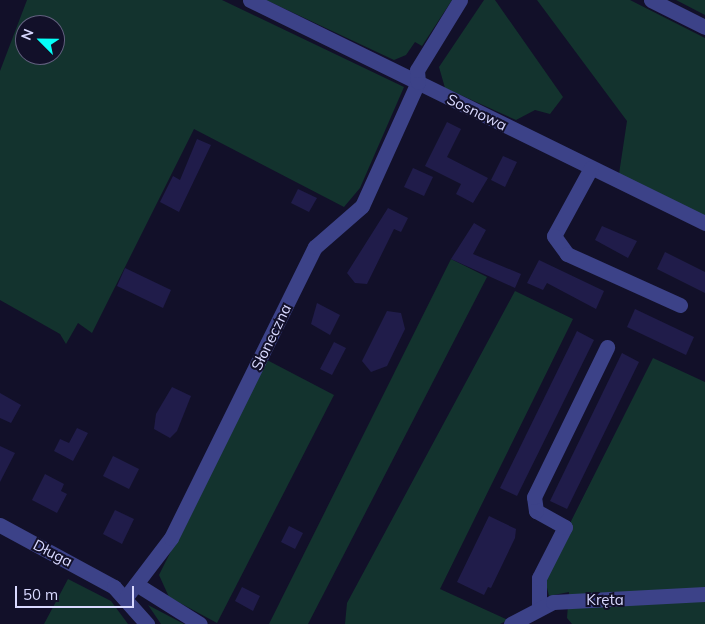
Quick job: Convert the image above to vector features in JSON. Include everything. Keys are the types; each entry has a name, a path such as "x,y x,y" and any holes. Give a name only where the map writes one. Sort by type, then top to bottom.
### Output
{"street":[{"name":"Sosnowa","path":"250,0 705,223"},
{"name":"Słoneczna","path":"126,596 171,538 315,247 362,206 418,82 417,70 460,0"},
{"path":"651,0 705,27"},
{"path":"591,168 554,236 567,254 680,305"},
{"path":"539,608 540,578 565,527 536,511 534,497 607,348"},
{"name":"Długa","path":"0,525 90,572 126,596 147,624"},
{"path":"136,584 200,624"},
{"name":"Kręta","path":"511,624 553,602 705,594"}],"green space":[{"path":"27,0 222,0 404,87 360,188 344,207 194,129 92,333 78,323 66,344 60,334 0,300 0,71 15,32 15,65 65,65 65,15 21,15"},
{"path":"266,0 452,0 422,46 415,42 406,55 394,60"},
{"path":"484,0 495,0 563,97 550,114 535,110 516,120 445,88 439,67"},
{"path":"537,0 630,0 705,38 705,216 619,174 627,121"},
{"path":"676,0 705,0 705,15"},
{"path":"451,259 487,277 308,624 269,624"},
{"path":"515,291 573,319 440,589 508,620 500,624 345,624 347,603"},
{"path":"653,358 705,382 705,624 572,624 567,618 569,592 549,596 544,575"},
{"path":"267,360 334,395 217,623 169,597 159,575"},
{"path":"68,579 111,601 128,624 44,624"},
{"path":"148,605 184,624 161,624"}],"building":[{"path":"447,122 461,129 447,157 488,178 473,203 456,194 461,184 425,166"},
{"path":"197,139 211,145 179,212 160,202 173,176 180,180"},
{"path":"503,156 517,162 505,187 491,180"},
{"path":"413,168 433,177 424,196 404,187"},
{"path":"298,189 317,198 309,212 291,203"},
{"path":"388,208 408,218 401,232 394,229 367,284 355,283 347,273"},
{"path":"474,223 486,230 473,254 521,274 515,288 451,259"},
{"path":"602,226 637,241 628,258 595,240"},
{"path":"665,252 705,272 705,293 657,269"},
{"path":"539,260 604,291 596,309 547,283 543,290 527,283"},
{"path":"125,268 171,290 163,308 117,286"},
{"path":"317,303 340,315 330,335 311,324"},
{"path":"635,309 694,337 686,355 627,327"},
{"path":"387,311 401,313 405,329 387,366 371,372 362,361"},
{"path":"577,331 594,340 517,496 500,488"},
{"path":"334,342 346,348 332,375 320,369"},
{"path":"622,353 639,362 567,509 550,501"},
{"path":"172,387 191,396 177,431 170,438 154,429 156,414"},
{"path":"0,393 21,405 11,423 0,418"},
{"path":"77,428 88,433 73,461 54,451 60,439 69,443"},
{"path":"0,446 15,453 0,482"},
{"path":"113,456 139,469 129,489 103,476"},
{"path":"45,474 64,484 61,491 67,494 57,513 32,500"},
{"path":"115,510 134,519 122,544 103,534"},
{"path":"489,516 516,529 515,538 491,588 488,587 484,595 457,582"},
{"path":"289,526 303,533 295,549 281,542"},
{"path":"242,587 260,596 253,611 235,601"}]}
